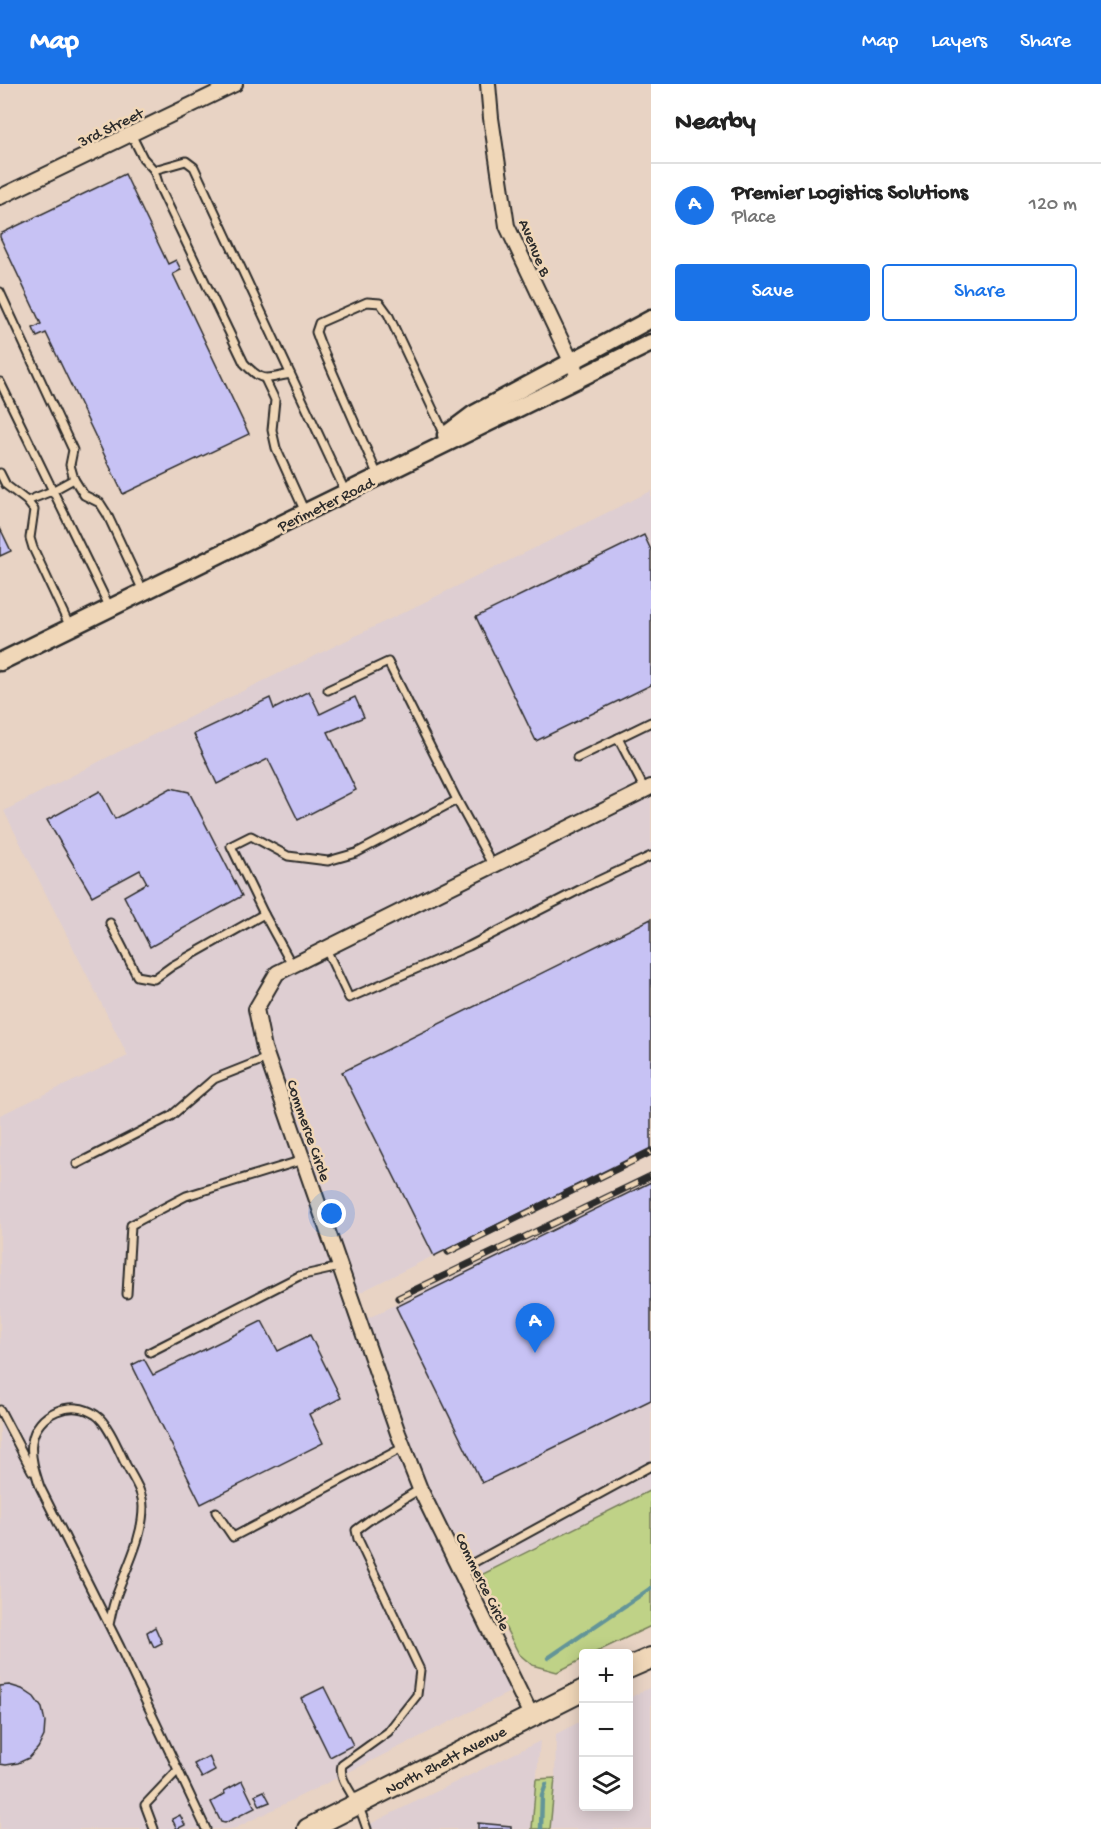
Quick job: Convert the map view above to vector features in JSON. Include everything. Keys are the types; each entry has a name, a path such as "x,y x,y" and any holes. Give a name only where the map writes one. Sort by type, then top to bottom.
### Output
{"main road":[{"path":"633,1666 651,1658"},
{"name":"North Rhett Avenue","path":"308,1829 579,1692"}],"street":[{"name":"3rd Street","path":"0,197 235,84"},
{"name":"Avenue B","path":"488,84 490,118 507,226 579,378"},
{"path":"447,439 474,414 651,319"},
{"path":"447,439 651,343"},
{"name":"Perimeter Road","path":"0,663 412,460 447,439"},
{"name":"Commerce Circle","path":"531,1715 420,1489 267,1058 256,1009 277,973 648,788"}],"lane":[{"path":"131,134 143,158 154,170 159,186 244,363 253,374 266,379 290,374"},
{"path":"154,170 186,161 194,167 346,493"},
{"path":"0,292 73,450 70,465 74,479 84,495 100,502 143,592"},
{"path":"378,477 320,343 316,332 319,323 367,302 380,303 388,314 447,439"},
{"path":"266,379 275,400 272,430 276,448 305,513"},
{"path":"0,382 110,608"},
{"path":"0,473 6,485 27,501 34,510 30,538 33,548 70,628"},
{"path":"27,501 74,479"},
{"path":"328,690 388,662 457,800 493,866"},
{"path":"577,758 651,722"},
{"path":"618,738 648,788"},
{"path":"292,965 231,846 251,836 288,856 328,861 356,853 457,800"},
{"path":"326,949 349,998 469,946 651,856"},
{"path":"110,923 137,976 154,979 172,966 264,914"},
{"path":"77,1164 171,1116 214,1079 267,1058"},
{"path":"127,1294 131,1225 186,1196 303,1160"},
{"path":"150,1352 299,1276 340,1267"},
{"path":"40,1487 33,1463 32,1441 39,1425 53,1413 68,1407 85,1409 98,1415 141,1494 143,1506 140,1527 109,1625"},
{"path":"0,1410 109,1625 206,1829"},
{"path":"216,1512 233,1537 404,1447"},
{"path":"460,1570 651,1466"},
{"path":"367,1829 358,1804 343,1779 342,1765 388,1732 417,1695 420,1670 358,1539 356,1530 371,1518 420,1489"},
{"path":"154,1829 145,1805 178,1770"}],"shaded area":[{"path":"651,491 651,1147 351,1297 360,1322 651,1181 651,1490 466,1582 518,1688 234,1829 0,1829 0,1115 128,1056 4,811 106,758"},
{"path":"651,1687 651,1829 550,1829 556,1734 579,1722 579,1811 633,1811 633,1696"},
{"path":"540,1741 532,1829 361,1829 380,1819"}],"green space":[{"path":"651,1490 651,1626 602,1649 579,1649 579,1661 557,1672 532,1665 519,1654 479,1576"},
{"path":"555,1778 550,1829 532,1829 536,1779"}],"building":[{"path":"125,174 168,264 176,260 181,270 173,274 249,434 123,494 46,333 37,337 33,328 41,324 0,234"},
{"path":"0,528 11,551 0,556"},
{"path":"644,535 651,550 651,685 536,741 476,617"},
{"path":"309,691 320,714 355,697 364,717 328,732 356,790 298,820 268,759 217,784 194,734 270,698 274,709"},
{"path":"171,788 189,792 242,896 150,947 124,896 147,883 140,870 92,896 47,820 100,791 115,819"},
{"path":"651,919 651,1148 434,1256 342,1072"},
{"path":"651,1182 651,1400 482,1483 396,1307"},
{"path":"262,1321 278,1351 310,1335 341,1398 309,1414 323,1443 201,1504 132,1365 144,1359 153,1375"},
{"path":"155,1627 162,1643 154,1647 147,1632"},
{"path":"9,1685 22,1689 34,1697 42,1708 45,1722 44,1736 38,1748 29,1758 6,1765 0,1764 0,1686"},
{"path":"324,1687 353,1745 330,1757 301,1698"},
{"path":"209,1756 215,1771 202,1778 194,1764"},
{"path":"242,1781 255,1808 225,1823 221,1822 211,1802 225,1794 224,1791"},
{"path":"264,1791 270,1802 260,1806 255,1795"},
{"path":"180,1815 185,1825 177,1829 172,1819"},
{"path":"478,1823 511,1826 511,1829 478,1829"}],"waterway":[{"path":"548,1658 651,1588"},
{"path":"541,1829 542,1795 546,1784"}],"railway":[{"path":"448,1252 651,1152"},
{"path":"398,1298 651,1176"}],"place":[{"name":"Premier Logistics Solutions","path":"535,1353"}]}
